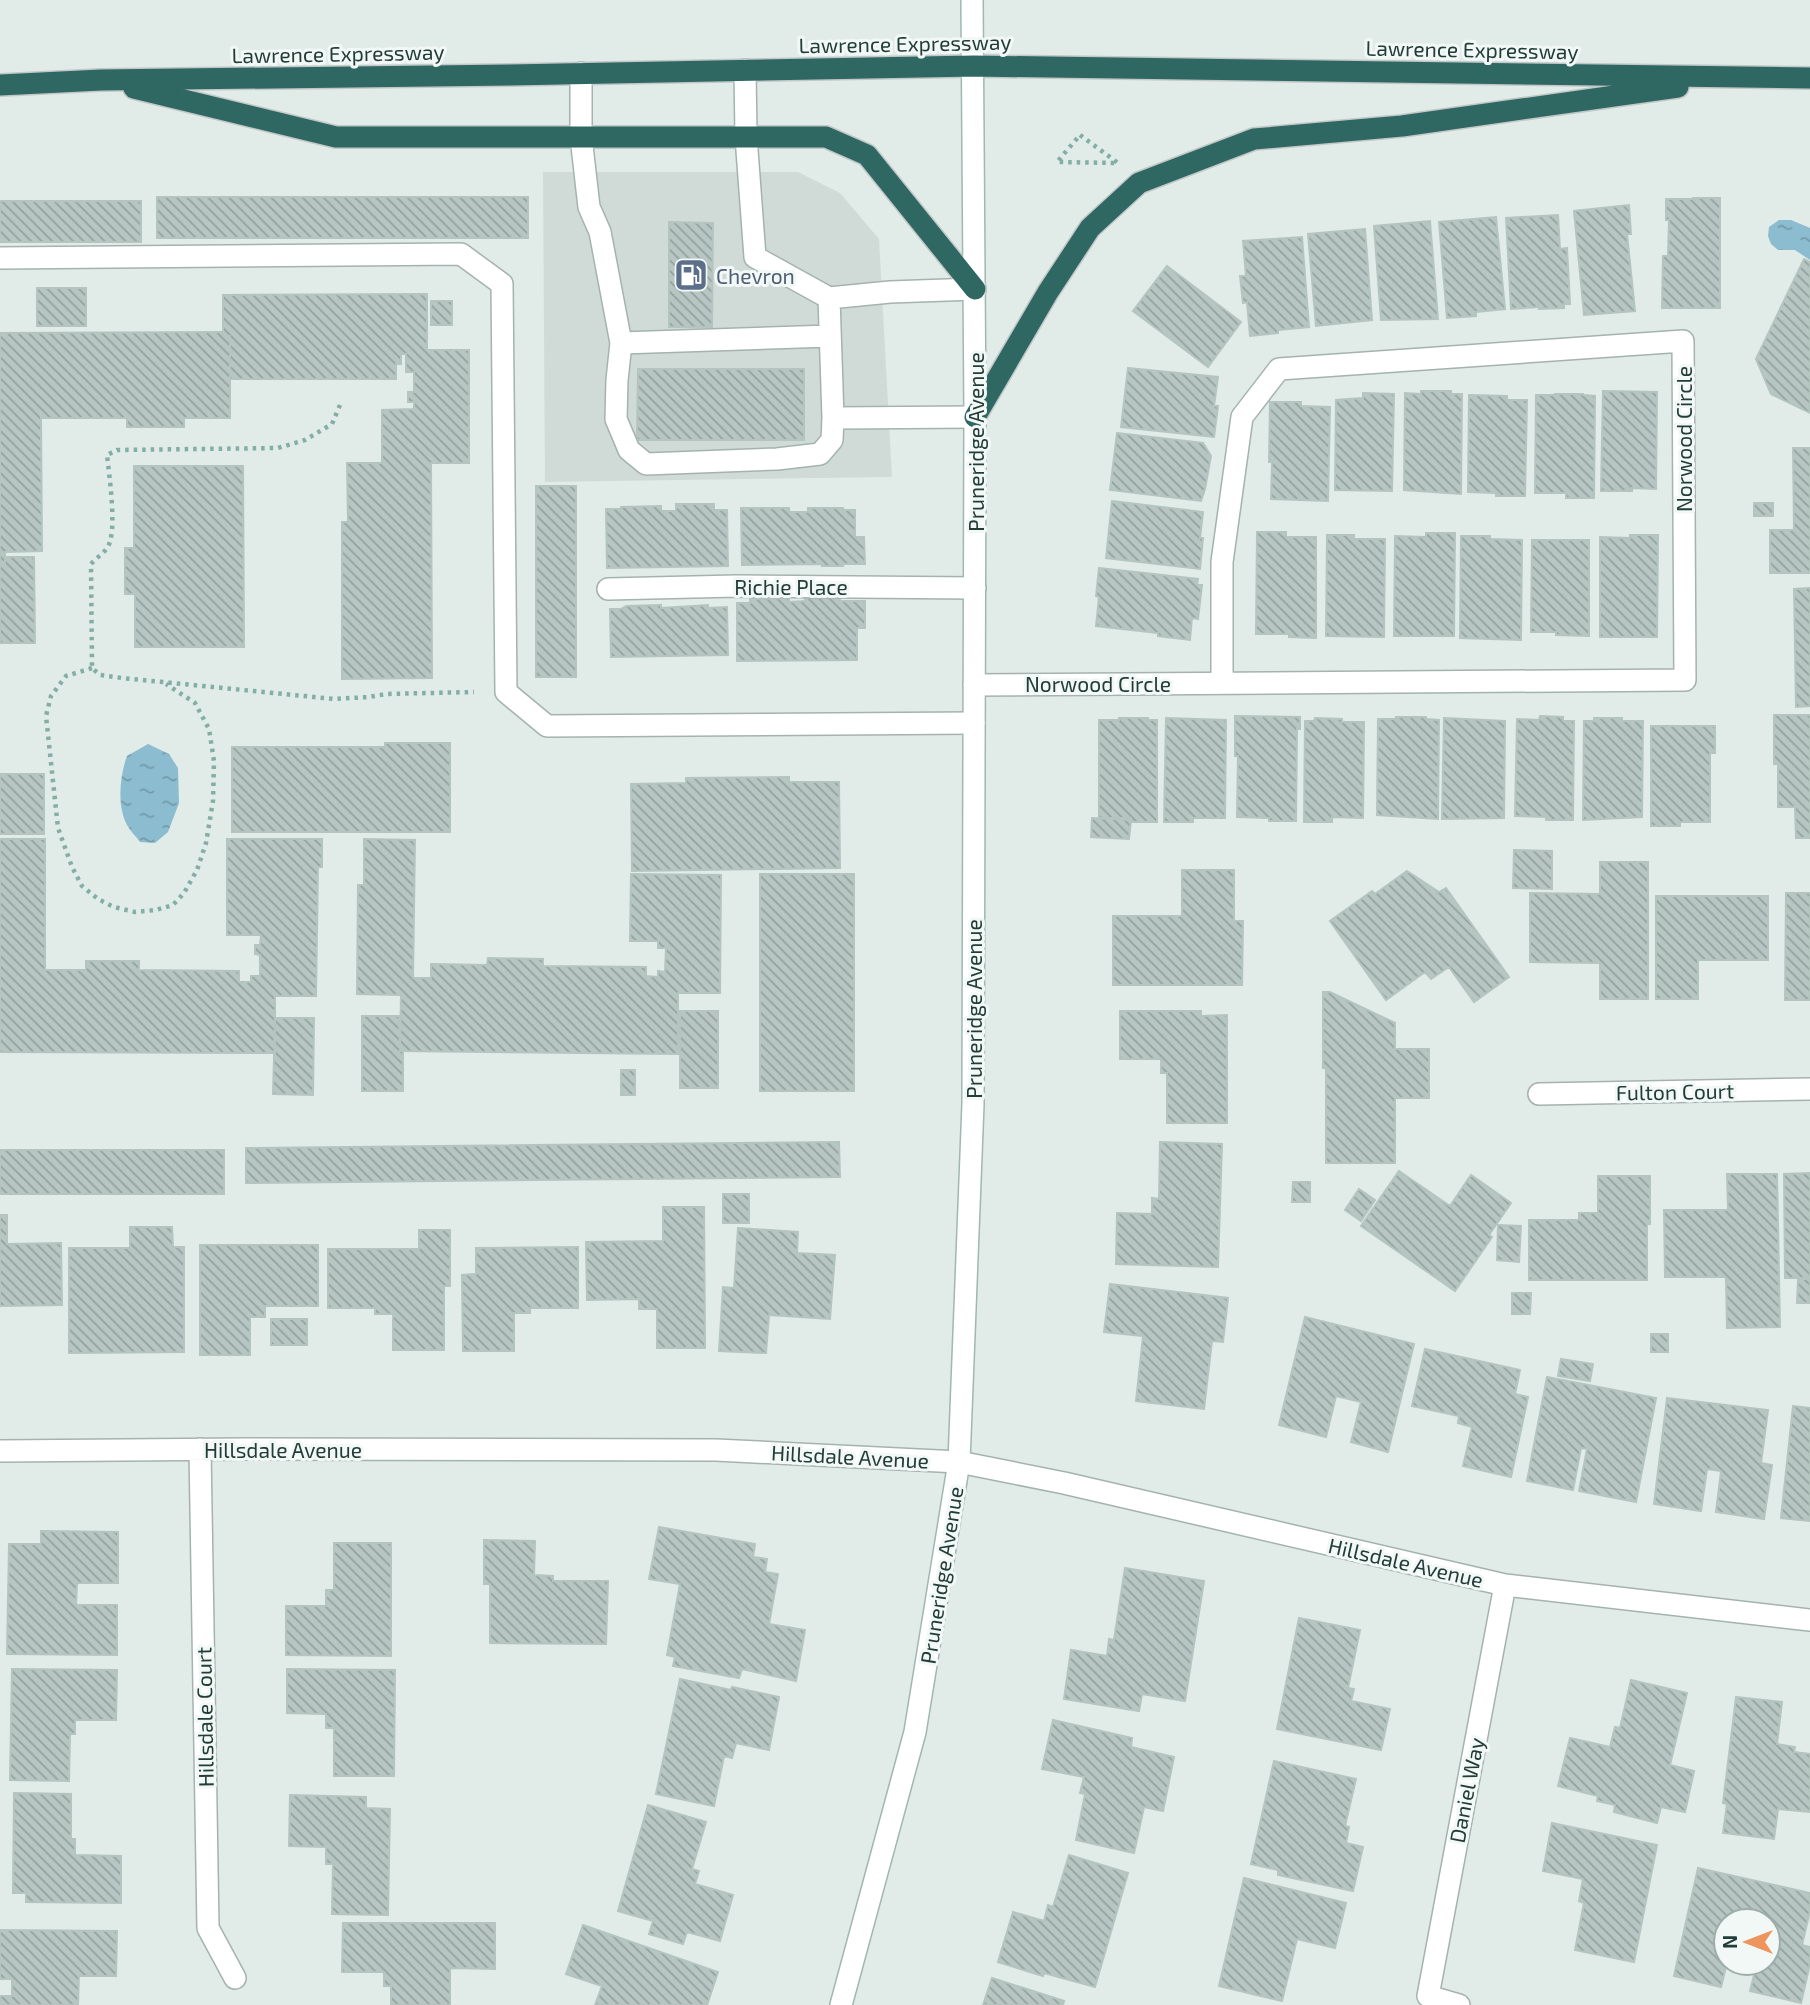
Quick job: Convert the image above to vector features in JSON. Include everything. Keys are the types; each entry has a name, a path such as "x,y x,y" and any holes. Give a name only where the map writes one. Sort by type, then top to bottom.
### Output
{"highway":[{"name":"Lawrence Expressway","path":"0,85 101,80 974,66 1810,78"},
{"path":"975,417 1048,292 1090,228 1139,183 1254,139 1402,126 1745,77"},
{"path":"101,80 336,137 826,137 867,155 975,289"}],"street":[{"name":"Pruneridge Avenue","path":"841,2005 915,1732 959,1462 972,1104 975,289 972,0"},
{"path":"744,70 755,257 829,298 890,292 975,289"},
{"path":"581,73 581,137 589,207 600,232 621,343 616,419 629,450 646,464 777,459 820,454 832,440 829,298"},
{"path":"0,258 461,254 502,284 506,692 547,726 974,723"},
{"path":"621,343 831,336"},
{"name":"Norwood Circle","path":"974,685 1685,680 1683,341 1279,369 1242,417 1222,562 1222,683"},
{"path":"833,418 975,417"},
{"name":"Richie Place","path":"608,589 736,586 975,588"},
{"name":"Fulton Court","path":"1539,1094 1810,1089"},
{"name":"Hillsdale Court","path":"200,1450 208,1928 235,1978"},
{"name":"Hillsdale Avenue","path":"0,1451 716,1450 959,1462 1064,1483 1505,1585 1810,1620"},
{"name":"Daniel Way","path":"1459,2005 1428,1996 1505,1585"}],"path":[{"path":"1080,135 1118,163 1106,163 1057,162 1080,135"},
{"path":"340,405 332,424 304,440 278,448 117,450 107,455 111,539 107,548 91,564 92,668 100,675 334,699 386,694 506,692"},
{"path":"92,668 66,676 51,696 46,716 58,828 82,886 114,907 135,912 173,905 184,893 198,870 213,801 214,761 209,729 195,703 165,683"}],"shaded area":[{"path":"543,172 798,172 840,193 879,239 892,477 545,482"}],"water":[{"path":"1779,220 1791,220 1810,228 1810,260 1795,250 1778,250 1771,244 1769,227"},
{"path":"148,744 169,754 178,768 179,803 168,832 155,843 140,842 131,831 123,815 121,798 121,781 127,756"}],"building":[{"path":"157,197 528,197 528,238 157,238"},
{"path":"1720,198 1720,308 1662,308 1663,256 1668,256 1669,220 1666,220 1666,199"},
{"path":"0,201 141,201 141,242 0,242"},
{"path":"1629,205 1631,234 1627,234 1635,311 1584,315 1574,211"},
{"path":"1558,215 1560,249 1567,248 1570,304 1564,304 1564,308 1511,309 1506,218"},
{"path":"1496,217 1505,309 1476,312 1476,316 1447,318 1439,222"},
{"path":"1430,221 1438,319 1381,320 1374,226"},
{"name":"Chevron","path":"669,222 713,223 712,327 669,327"},
{"path":"1365,229 1372,320 1316,326 1308,234"},
{"path":"1302,237 1309,327 1250,336 1247,302 1243,303 1240,276 1246,276 1243,241"},
{"path":"1804,259 1810,262 1810,413 1771,394 1756,359"},
{"path":"1167,266 1241,322 1208,367 1133,311"},
{"path":"37,288 86,288 86,326 37,326"},
{"path":"427,294 427,350 469,350 469,463 431,463 432,678 342,679 342,522 348,522 347,463 382,463 382,410 414,409 414,402 408,402 408,392 414,392 414,372 406,372 406,354 401,354 401,364 396,364 396,379 230,379 230,336 223,336 223,295"},
{"path":"431,301 452,301 452,325 431,325"},
{"path":"223,332 223,336 230,336 230,418 184,418 184,427 127,427 127,418 41,418 42,551 5,552 5,564 0,564 0,333"},
{"path":"1128,368 1218,377 1214,437 1121,427"},
{"path":"638,369 804,369 804,440 637,440"},
{"path":"1421,391 1451,391 1451,394 1462,394 1461,494 1404,490 1405,393 1421,394"},
{"path":"1603,391 1657,392 1656,489 1601,491"},
{"path":"1363,393 1394,394 1392,491 1335,490 1336,400 1363,398"},
{"path":"1469,395 1507,396 1507,400 1527,400 1525,496 1468,492"},
{"path":"1536,395 1595,396 1594,498 1566,498 1566,493 1535,493"},
{"path":"1270,402 1301,402 1301,406 1330,407 1328,501 1271,499"},
{"path":"1117,433 1203,443 1211,456 1201,501 1110,490"},
{"path":"1793,448 1810,448 1810,573 1770,573 1770,530 1794,530"},
{"path":"134,466 243,466 244,647 135,647 135,594 125,594 125,548 134,548"},
{"path":"536,486 576,486 576,677 536,677"},
{"path":"1112,501 1203,512 1200,569 1106,558"},
{"path":"1754,503 1773,503 1773,516 1754,516"},
{"path":"676,504 714,504 714,510 727,510 728,566 607,568 606,509 661,506 661,511 676,511"},
{"path":"741,508 789,508 789,512 808,512 808,508 855,510 855,537 864,537 865,564 742,565"},
{"path":"1257,532 1286,532 1286,537 1316,537 1316,638 1289,637 1289,634 1256,634"},
{"path":"1426,533 1455,533 1454,636 1394,636 1395,536 1426,537"},
{"path":"1327,535 1354,535 1354,539 1385,539 1384,637 1326,636"},
{"path":"1630,535 1658,535 1657,637 1600,637 1600,537 1630,538"},
{"path":"1461,536 1522,540 1521,640 1460,638"},
{"path":"1532,540 1589,540 1589,636 1531,632"},
{"path":"5,557 34,557 35,643 0,643 0,564 5,564"},
{"path":"1099,568 1198,579 1197,585 1202,585 1198,619 1192,618 1190,640 1158,636 1158,633 1096,626"},
{"path":"1810,588 1810,706 1796,707 1794,589"},
{"path":"840,597 840,601 865,601 865,628 857,628 857,660 737,661 737,603 750,603 750,599 789,598 789,602 805,601 805,598"},
{"path":"661,605 661,608 708,605 708,608 727,607 728,655 611,657 610,609"},
{"path":"1774,715 1810,715 1810,838 1796,838 1795,807 1778,807 1778,764 1774,764"},
{"path":"1235,716 1300,717 1300,729 1297,729 1296,821 1237,817 1238,756 1235,756"},
{"path":"1540,716 1563,717 1563,721 1574,721 1573,820 1515,816 1517,719 1539,720"},
{"path":"1396,717 1439,720 1438,819 1377,815 1378,719"},
{"path":"1166,718 1226,720 1225,818 1164,822"},
{"path":"1315,718 1364,722 1363,818 1332,817 1332,822 1304,822 1305,721 1314,721"},
{"path":"1444,718 1505,721 1504,818 1442,819"},
{"path":"1594,718 1643,721 1642,817 1583,820 1584,721 1594,721"},
{"path":"1099,720 1157,720 1157,822 1131,822 1131,818 1099,818"},
{"path":"1651,726 1715,726 1715,753 1710,753 1710,822 1651,826"},
{"path":"385,743 450,743 450,832 232,832 232,747 385,747"},
{"path":"0,774 44,774 44,834 0,834"},
{"path":"789,777 789,782 839,782 840,868 632,871 631,784 686,783 686,778"},
{"path":"1092,818 1131,820 1129,839 1091,837"},
{"path":"0,839 45,839 45,970 86,970 86,961 139,961 139,970 239,971 239,982 251,982 251,976 260,976 260,955 255,954 255,945 260,945 261,935 227,935 227,839 322,839 322,867 318,867 316,996 275,996 275,1053 0,1052"},
{"path":"364,839 415,840 413,978 431,978 431,964 487,965 488,958 543,959 543,966 646,967 646,976 658,977 658,971 665,972 666,948 658,948 658,941 630,941 631,874 721,875 720,993 678,993 678,1054 400,1051 401,995 357,994 358,885 364,885"},
{"path":"1514,850 1552,851 1552,889 1513,888"},
{"path":"1600,862 1648,862 1648,999 1600,999 1600,963 1530,962 1530,893 1600,894"},
{"path":"1182,870 1234,870 1234,921 1243,921 1242,985 1113,985 1113,916 1182,916"},
{"path":"1407,871 1439,892 1446,888 1509,977 1474,1002 1449,967 1431,979 1425,972 1386,1000 1330,921 1372,891 1375,894"},
{"path":"760,874 854,874 854,1091 760,1091"},
{"path":"1786,893 1810,893 1810,1000 1785,1000"},
{"path":"1656,896 1768,896 1768,960 1698,960 1698,999 1656,999"},
{"path":"1323,992 1330,992 1395,1023 1395,1049 1429,1049 1429,1098 1395,1098 1395,1163 1326,1163"},
{"path":"680,1011 718,1011 718,1088 680,1088"},
{"path":"1120,1011 1201,1011 1201,1016 1227,1015 1227,1123 1167,1123 1167,1073 1161,1073 1161,1059 1120,1059"},
{"path":"362,1016 399,1016 400,1051 403,1051 403,1091 362,1091"},
{"path":"275,1018 314,1018 313,1095 273,1094"},
{"path":"621,1070 635,1070 635,1095 621,1095"},
{"path":"839,1142 840,1177 246,1183 246,1148"},
{"path":"1160,1142 1222,1144 1218,1267 1116,1264 1117,1213 1152,1214 1152,1198 1159,1199"},
{"path":"0,1150 224,1150 224,1194 0,1194"},
{"path":"1399,1171 1450,1206 1471,1175 1511,1203 1489,1235 1492,1237 1455,1291 1361,1226"},
{"path":"1810,1173 1810,1278 1785,1278 1784,1174"},
{"path":"1727,1174 1777,1174 1780,1327 1727,1328 1726,1277 1665,1277 1664,1210 1728,1210"},
{"path":"1598,1176 1650,1176 1647,1280 1529,1280 1529,1220 1579,1220 1579,1213 1598,1213"},
{"path":"1293,1182 1310,1182 1310,1202 1292,1202"},
{"path":"1359,1189 1375,1200 1361,1221 1345,1210"},
{"path":"723,1194 749,1194 749,1223 723,1223"},
{"path":"663,1207 704,1207 705,1348 657,1348 657,1309 639,1309 639,1299 587,1300 586,1242 663,1241"},
{"path":"0,1215 7,1215 7,1244 61,1243 62,1305 0,1306"},
{"path":"1498,1225 1521,1226 1519,1262 1497,1260"},
{"path":"130,1227 172,1227 173,1247 184,1247 184,1352 69,1353 69,1248 130,1248"},
{"path":"738,1228 798,1232 797,1253 835,1255 830,1319 769,1315 766,1353 719,1351 723,1287 734,1288"},
{"path":"419,1230 450,1230 450,1286 444,1286 444,1350 393,1350 393,1314 375,1314 375,1308 328,1308 328,1249 419,1249"},
{"path":"200,1245 318,1245 318,1306 265,1306 265,1317 250,1317 250,1355 200,1355"},
{"path":"578,1247 578,1308 530,1308 530,1313 514,1313 514,1351 463,1351 462,1275 476,1274 476,1248"},
{"path":"1798,1279 1810,1279 1810,1303 1797,1303"},
{"path":"1110,1284 1228,1298 1223,1342 1212,1341 1204,1409 1136,1401 1143,1336 1104,1332"},
{"path":"1512,1293 1531,1293 1530,1314 1512,1314"},
{"path":"1305,1317 1414,1344 1388,1452 1351,1442 1361,1402 1336,1396 1326,1437 1279,1425"},
{"path":"271,1319 307,1319 307,1345 271,1345"},
{"path":"1651,1334 1668,1334 1668,1352 1651,1352"},
{"path":"1425,1349 1520,1370 1515,1394 1528,1397 1511,1477 1463,1466 1472,1427 1458,1423 1459,1416 1412,1406"},
{"path":"1561,1359 1593,1364 1590,1381 1558,1376"},
{"path":"1547,1377 1656,1398 1636,1502 1579,1491 1587,1449 1581,1448 1573,1490 1527,1481"},
{"path":"1667,1398 1768,1410 1761,1463 1772,1465 1764,1519 1716,1512 1721,1471 1707,1469 1701,1511 1654,1504"},
{"path":"1793,1406 1810,1408 1810,1521 1781,1518"},
{"path":"659,1527 755,1544 753,1557 767,1559 765,1572 778,1574 769,1624 805,1630 796,1681 742,1669 739,1678 673,1666 675,1657 667,1655 680,1584 649,1579"},
{"path":"41,1531 118,1532 118,1583 77,1583 76,1605 117,1605 117,1655 7,1654 9,1544 41,1544"},
{"path":"484,1540 535,1541 534,1575 553,1576 553,1581 608,1581 606,1644 490,1643 490,1584 484,1584"},
{"path":"334,1543 391,1543 391,1656 286,1655 286,1606 326,1606 326,1590 334,1590"},
{"path":"1125,1568 1204,1581 1185,1701 1142,1694 1139,1711 1064,1699 1071,1650 1107,1656 1109,1639 1114,1640"},
{"path":"1299,1618 1360,1630 1348,1688 1354,1689 1351,1701 1390,1709 1381,1750 1277,1729"},
{"path":"12,1669 117,1670 116,1720 75,1720 75,1734 70,1734 69,1781 10,1780"},
{"path":"287,1669 395,1670 394,1776 334,1776 334,1728 326,1728 326,1714 287,1713"},
{"path":"680,1679 779,1697 769,1750 736,1743 732,1758 724,1756 714,1806 656,1794"},
{"path":"1631,1680 1687,1693 1670,1765 1694,1771 1685,1812 1661,1807 1657,1823 1614,1812 1615,1805 1597,1801 1598,1796 1558,1786 1570,1738 1610,1747 1615,1727 1620,1728"},
{"path":"1736,1697 1782,1702 1777,1744 1795,1747 1794,1752 1810,1754 1810,1812 1778,1809 1774,1839 1723,1833 1727,1804 1723,1803"},
{"path":"1053,1720 1132,1738 1131,1747 1174,1757 1163,1811 1144,1807 1134,1853 1076,1840 1085,1794 1080,1793 1084,1777 1042,1769"},
{"path":"1274,1761 1356,1779 1345,1826 1349,1827 1346,1843 1363,1847 1353,1891 1278,1875 1278,1870 1251,1864"},
{"path":"14,1793 71,1794 71,1839 75,1839 75,1855 121,1856 121,1903 26,1902 26,1893 13,1893"},
{"path":"290,1795 366,1797 366,1808 390,1809 388,1915 332,1914 333,1864 326,1864 326,1847 289,1846"},
{"path":"648,1805 706,1822 692,1869 699,1871 695,1884 733,1895 720,1941 687,1932 683,1944 649,1934 653,1921 618,1911"},
{"path":"1552,1823 1657,1845 1634,1962 1575,1950 1584,1903 1579,1901 1583,1879 1543,1871"},
{"path":"1069,1855 1128,1873 1095,1987 1044,1973 1043,1976 998,1962 1013,1912 1044,1921 1048,1905 1053,1907"},
{"path":"1698,1868 1810,1893 1810,1911 1802,1945 1810,1947 1810,1964 1801,2003 1750,1991 1754,1977 1782,1977 1782,1907 1712,1907 1712,1977 1724,1977 1721,1987 1674,1976"},
{"path":"1244,1878 1346,1903 1335,1948 1297,1939 1282,2001 1219,1986"},
{"path":"343,1923 495,1923 495,1969 450,1968 450,2005 391,2005 391,1986 384,1986 384,1972 342,1972"},
{"path":"583,1925 718,1972 707,2005 595,2005 602,1986 566,1974"},
{"path":"0,1930 117,1931 116,1976 79,1976 78,2005 0,2005 0,1996 12,1996 12,1979 0,1979"},
{"path":"992,1978 1064,2001 1063,2005 983,2005"}],"place":[{"name":"Chevron","path":"691,275"}]}
